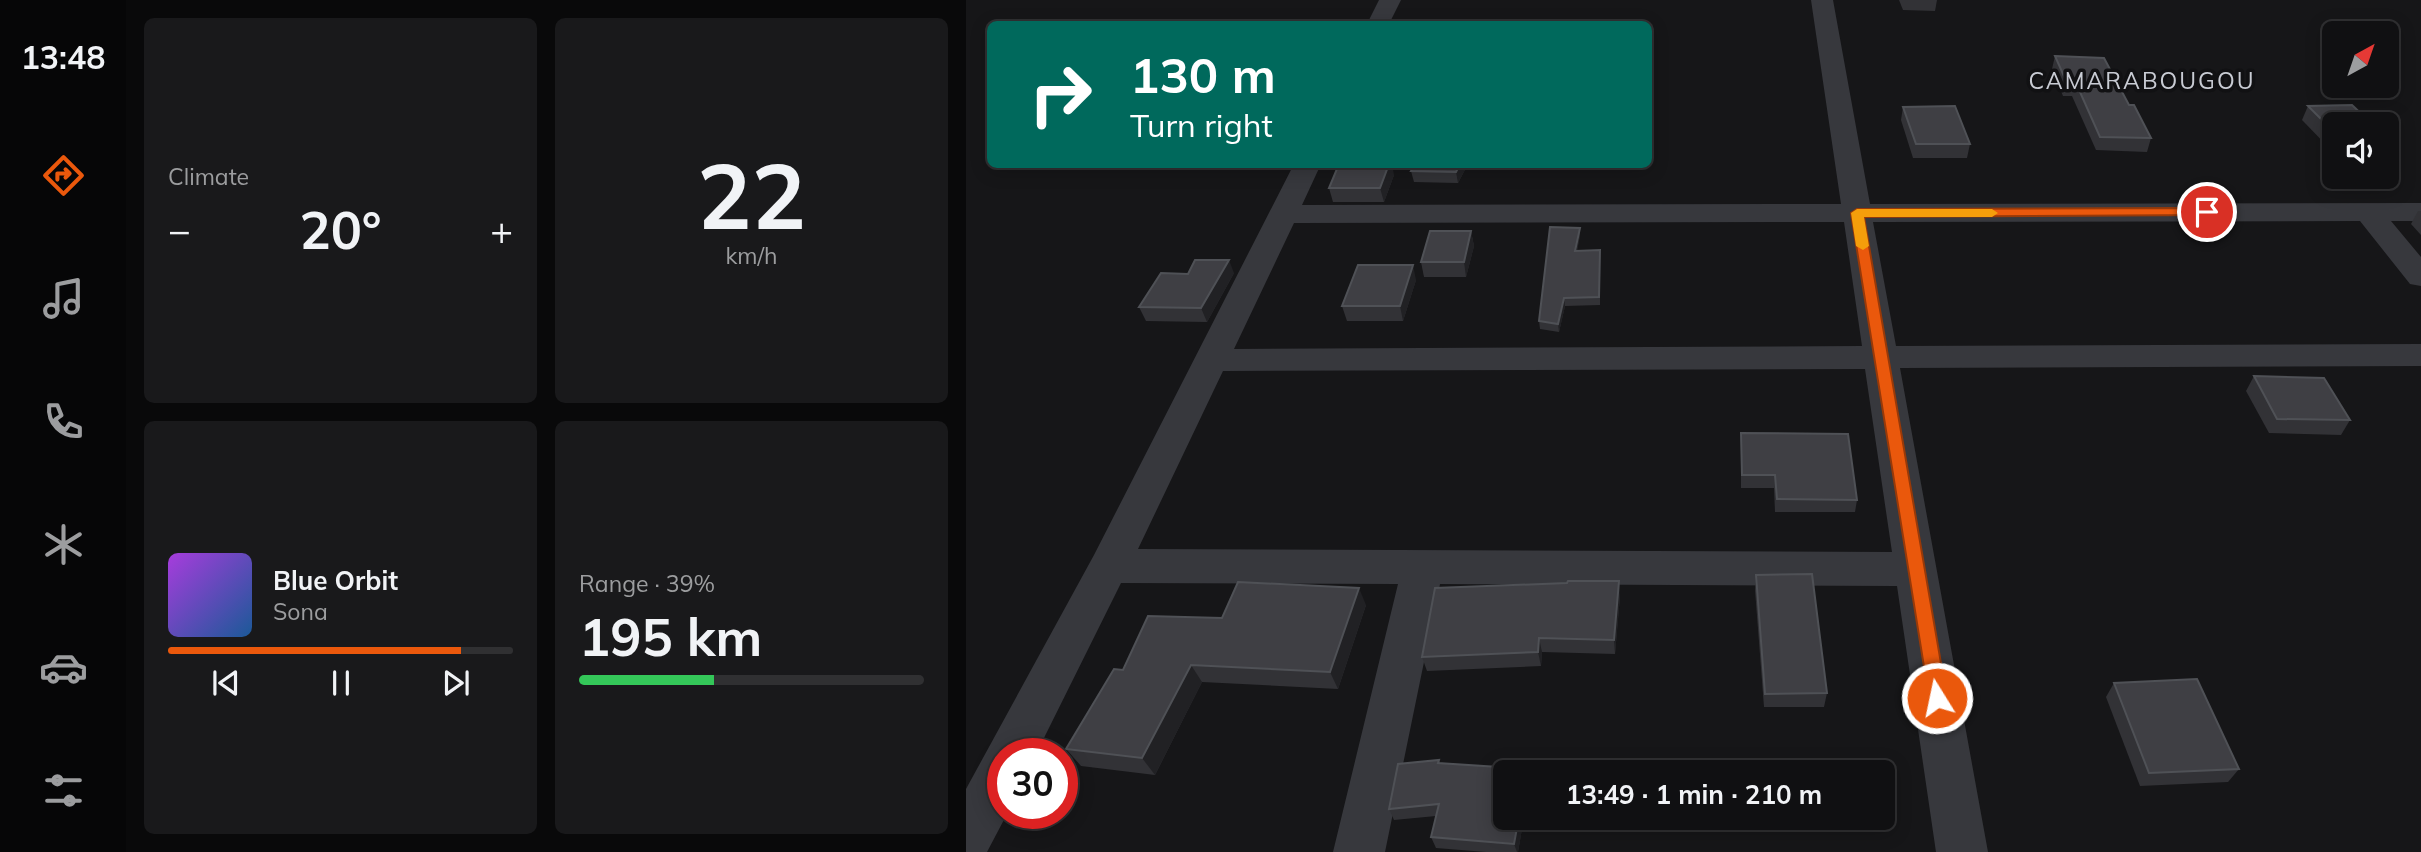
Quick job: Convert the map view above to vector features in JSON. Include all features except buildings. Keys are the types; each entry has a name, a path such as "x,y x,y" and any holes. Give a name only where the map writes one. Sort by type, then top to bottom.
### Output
{"street":[{"path":"1380,21 1390,0"},
{"path":"1822,0 1962,852"},
{"path":"1019,738 1109,566 1306,168"},
{"path":"2368,212 2421,277"},
{"path":"1284,214 2421,212"},
{"path":"1211,360 2421,355"},
{"path":"1109,566 1915,569"},
{"path":"1359,852 1423,567"},
{"path":"966,840 987,800"}],"slow traffic":[{"path":"1863,246 1857,213 1992,213"}],"district":[{"name":"CAMARABOUGOU","path":"2142,81"}],"route":[{"path":"1937,698 1857,213 2207,212"}]}
